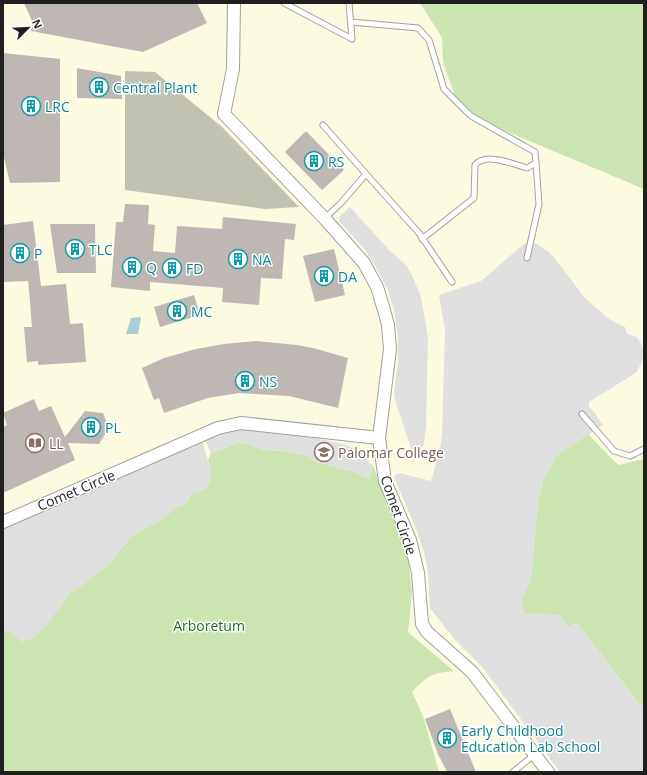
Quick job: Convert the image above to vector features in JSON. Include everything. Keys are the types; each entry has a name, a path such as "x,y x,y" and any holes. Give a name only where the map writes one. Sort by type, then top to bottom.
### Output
{"street":[{"path":"234,3 233,69 224,114 325,219 364,263 377,287 388,325 390,349 379,438"},
{"name":"Comet Circle","path":"3,522 218,428 241,423 379,438 385,481 410,540 418,573 422,624 427,632 472,672 548,772"}],"lane":[{"path":"284,3 352,39 349,3"},
{"path":"351,22 418,28 429,40 444,89 471,116 535,152 539,204 527,258"},
{"path":"323,125 422,239 452,282"},
{"path":"422,239 474,198 475,165 478,161 489,158 527,168 536,163"},
{"path":"325,219 366,174"},
{"path":"582,414 614,451 630,456 644,449"},
{"path":"513,772 535,755"}],"shaded area":[{"name":"Palomar College","path":"3,3 420,3 442,37 443,67 455,96 644,71 644,772 3,772"},
{"path":"125,71 155,72 222,127 299,207 265,209 125,190"},
{"path":"350,207 391,252 406,265 421,297 428,338 426,425 424,443 421,450 414,450 411,448 395,400 394,392 398,362 398,337 394,310 387,288 365,250 339,221 340,216"},
{"path":"535,243 549,252 585,298 609,319 625,327 627,334 637,337 642,345 643,352 642,361 637,372 589,402 589,407 603,425 557,455 543,480 538,500 530,580 522,599 521,608 525,614 559,616 569,627 577,623 644,710 644,772 560,772 483,668 456,641 430,608 428,572 424,552 417,531 394,477 399,473 431,481 440,450 442,433 445,331 439,295 481,281 524,244"},
{"path":"238,428 277,431 340,443 361,451 367,457 369,463 373,465 369,479 354,472 317,462 308,456 284,451 263,450 249,444 238,443 211,453 204,438"},
{"path":"201,439 211,474 211,480 207,489 190,495 188,503 178,506 159,521 133,535 110,563 69,594 47,625 33,638 23,642 8,630 3,632 3,526"}],"green space":[{"path":"420,3 644,3 644,189 482,121 455,96 443,60 442,37"},
{"path":"588,434 618,465 644,459 644,710 577,623 569,627 559,616 525,614 521,608 522,599 530,580 538,500 543,480 557,455"},
{"name":"Arboretum","path":"238,443 249,444 263,450 284,451 308,456 317,462 354,472 369,479 373,465 386,503 402,538 408,560 412,593 408,632 454,671 430,676 412,692 423,716 439,772 3,772 3,632 8,630 23,642 58,610 69,594 110,563 133,535 159,521 178,506 188,503 189,497 192,494 202,491 211,474 208,460 211,453"}],"water":[{"path":"141,317 138,334 126,334 131,318"}],"building":[{"path":"24,3 197,3 207,23 143,52 31,31 33,23"},
{"name":"LRC","path":"3,53 60,59 60,182 10,183 3,153"},
{"name":"Central Plant","path":"77,68 121,76 122,99 77,98"},
{"name":"RS","path":"306,131 344,170 322,190 285,152"},
{"path":"125,204 149,205 148,224 155,225 153,251 175,253 177,226 222,229 223,217 296,224 294,240 285,239 282,279 261,278 259,305 222,302 223,288 150,282 150,291 111,287 116,222 123,222"},
{"path":"33,221 41,286 66,284 70,324 83,323 86,362 38,365 38,361 27,362 24,327 32,327 28,281 3,282 3,225"},
{"name":"TLC","path":"50,224 95,224 96,273 57,273"},
{"name":"DA","path":"334,249 345,295 315,302 303,256"},
{"name":"MC","path":"194,295 200,315 160,327 154,307"},
{"name":"NS","path":"256,341 297,345 348,358 338,408 289,396 239,393 208,398 164,413 159,398 154,400 142,368 164,358 196,349 224,344"},
{"name":"LL","path":"34,399 39,411 51,406 65,437 85,411 103,413 109,428 99,444 68,443 75,460 3,493 3,427 7,425 3,413"},
{"name":"Early Childhood Education Lab School","path":"450,709 476,772 447,772 438,754 425,719"}],"place":[{"name":"Central Plant","path":"99,87"},
{"name":"LRC","path":"31,106"},
{"name":"RS","path":"314,161"},
{"name":"TLC","path":"75,249"},
{"name":"P","path":"20,253"},
{"name":"NA","path":"238,259"},
{"name":"Q","path":"132,267"},
{"name":"FD","path":"172,268"},
{"name":"DA","path":"324,276"},
{"name":"MC","path":"177,311"},
{"name":"NS","path":"245,381"},
{"name":"PL","path":"91,427"},
{"name":"LL","path":"35,443"},
{"name":"Palomar College","path":"324,452"},
{"name":"Early Childhood Education Lab School","path":"447,738"}]}
